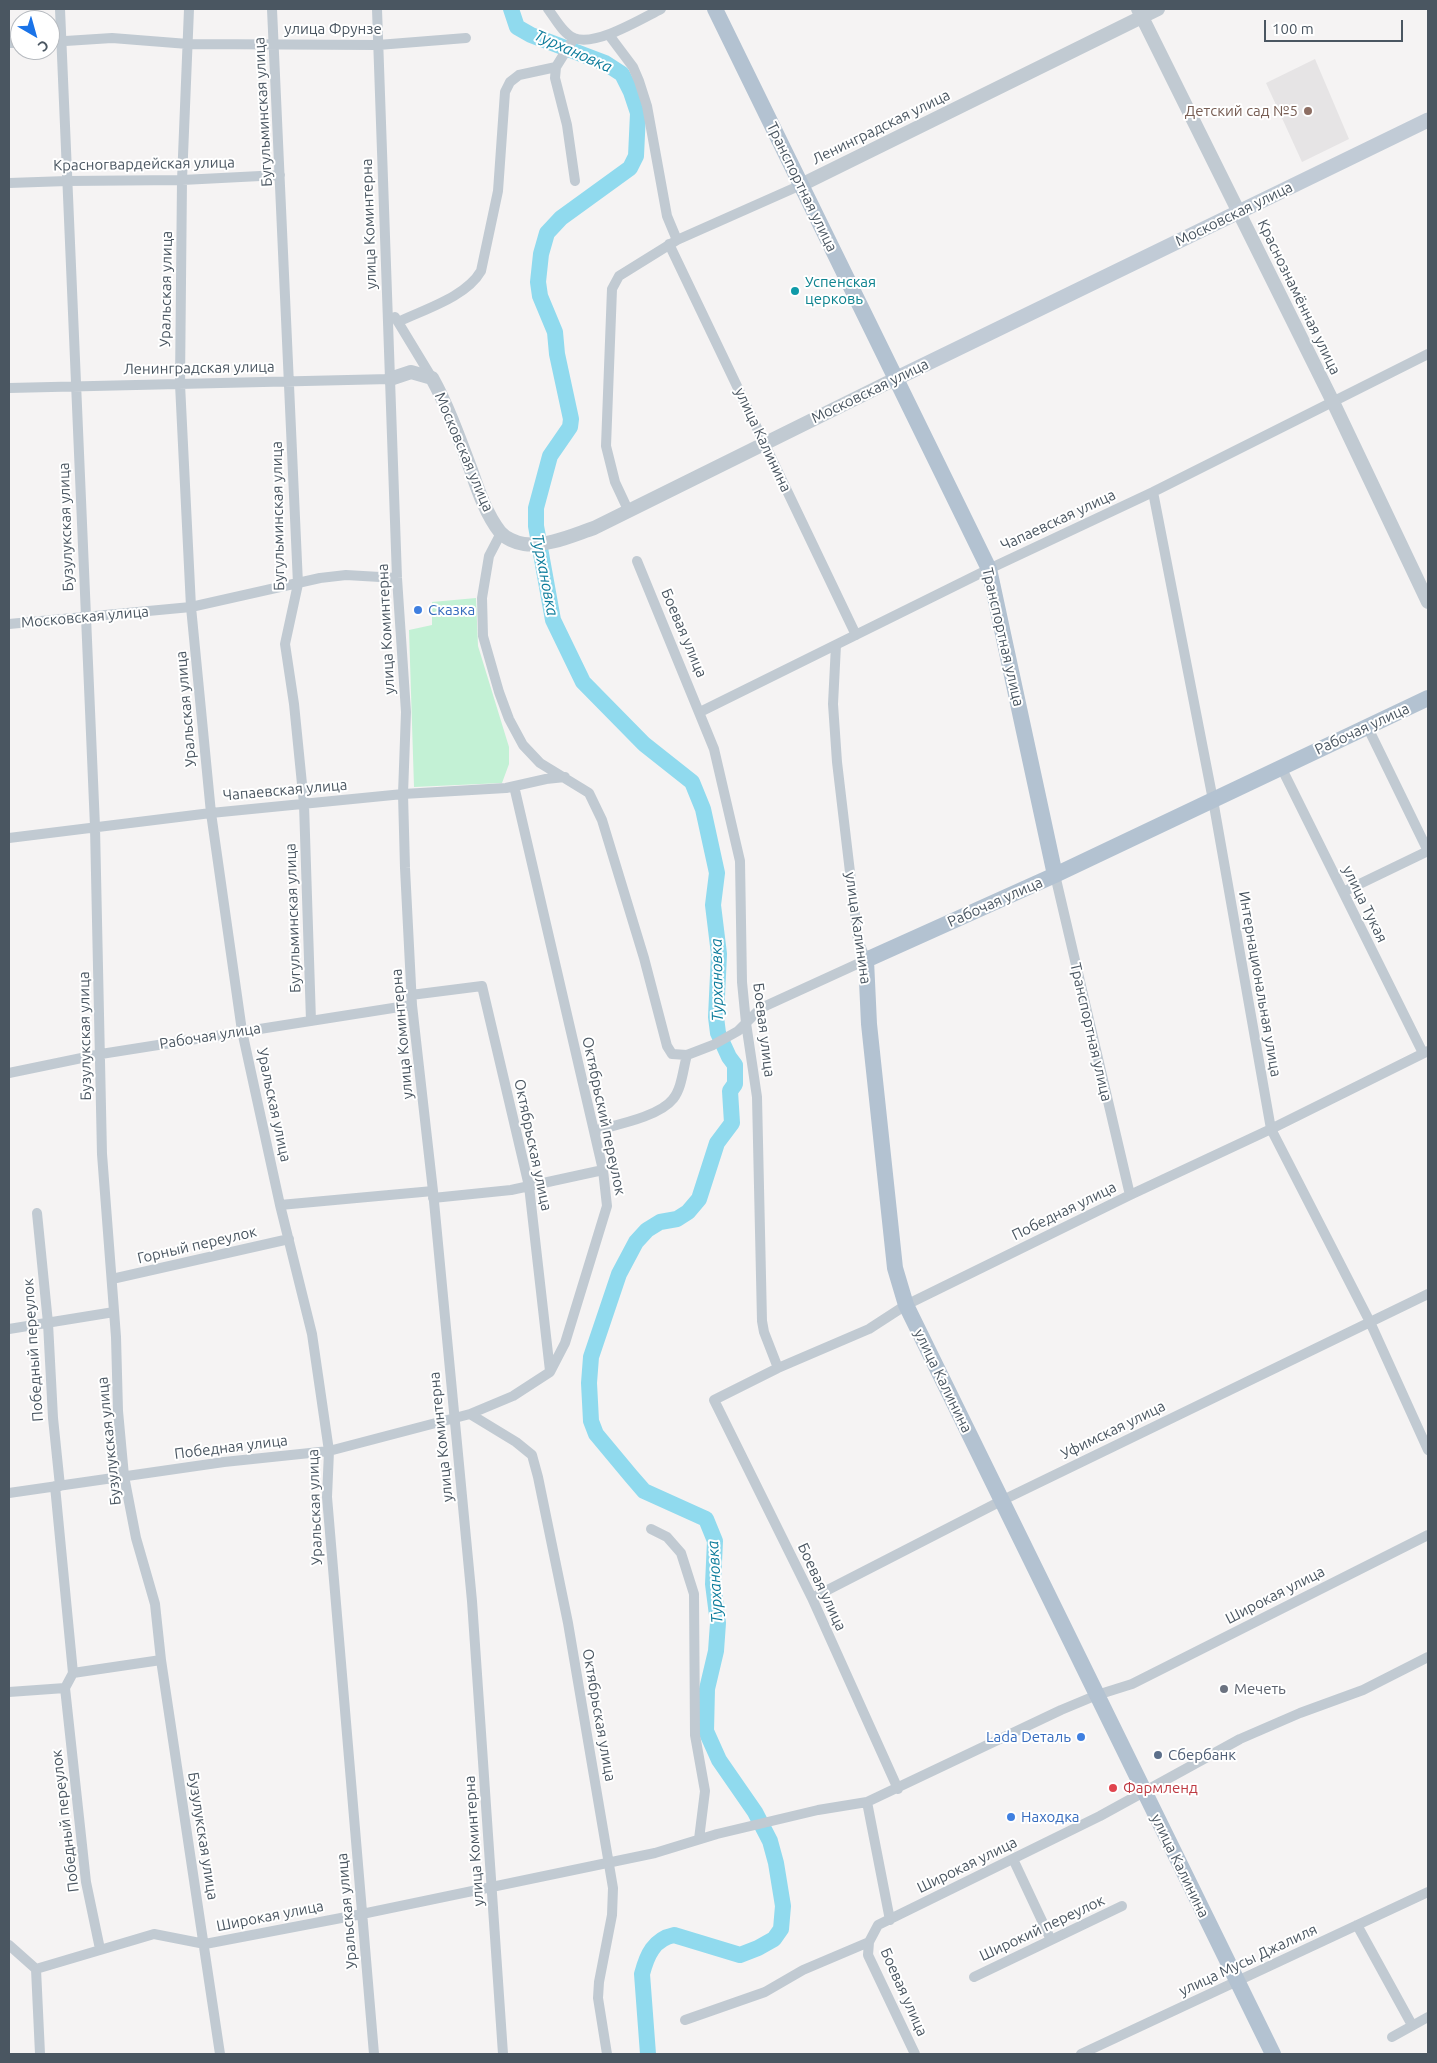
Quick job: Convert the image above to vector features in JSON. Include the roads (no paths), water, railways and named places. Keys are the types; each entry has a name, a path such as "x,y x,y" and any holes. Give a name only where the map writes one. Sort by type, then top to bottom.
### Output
{"main road":[{"name":"Транспортная улица","path":"715,9 989,569 1055,875"},
{"name":"Московская улица","path":"895,378 1428,120"},
{"name":"Рабочая улица","path":"866,960 1055,875 1428,698"},
{"name":"улица Калинина","path":"866,960 869,1024 894,1258 900,1288 906,1305 1273,2054"}],"street":[{"name":"Бузулукская улица","path":"60,9 95,827 102,1154 114,1312 118,1411 124,1476 136,1538 155,1604 161,1660 220,2054"},
{"name":"Уральская улица","path":"189,9 182,180 180,384 191,607 211,813 242,1031 280,1205 312,1334 329,1451 327,1496 374,2054"},
{"name":"Бугульминская улица","path":"272,9 298,584 285,644 294,704 304,804 311,1020"},
{"name":"улица Коминтерна","path":"377,9 397,578 406,712 403,794 412,1000 433,1194 472,1601 503,2054"},
{"path":"548,9 563,28 574,38 595,40 661,9"},
{"name":"Ленинградская улица","path":"629,512 615,482 606,446 612,289 619,276 673,242 801,185 1140,13 1158,9"},
{"name":"Краснознамённая улица","path":"1140,13 1332,402 1428,602"},
{"name":"улица Калинина","path":"609,35 634,67 647,106 673,242 765,444 856,635"},
{"name":"улица Фрунзе","path":"61,41 112,38 188,44 378,45 466,38"},
{"path":"574,38 556,67 555,78 566,125 575,181"},
{"path":"398,322 464,290 474,283 481,272 498,191 505,92 510,82 519,76 556,67"},
{"name":"Красногвардейская улица","path":"9,183 280,176"},
{"path":"387,304 432,378"},
{"name":"Чапаевская улица","path":"700,712 989,569 1153,492 1428,354"},
{"name":"Московская улица","path":"390,379 411,372 432,378 446,403 481,498 501,533 523,544 534,544 556,540 594,528 629,512 895,378"},
{"name":"Ленинградская улица","path":"9,388 390,379"},
{"name":"Интернациональная улица","path":"1153,492 1213,800 1271,1129 1370,1322 1428,1450"},
{"path":"501,533 489,556 482,598 483,636 509,719 523,744 540,763 589,793 602,820 644,958 666,1046 672,1054 687,1055 680,1085 672,1100 662,1108 644,1116 594,1131"},
{"name":"Боевая улица","path":"637,560 714,749 723,781 740,861 742,982 757,1097 762,1321 764,1332 778,1368"},
{"name":"Московская улица","path":"9,624 191,607 320,578 346,575 397,578"},
{"name":"улица Калинина","path":"836,645 833,704 837,762 858,940 866,960"},
{"path":"1343,892 1428,851 1367,726"},
{"name":"улица Тукая","path":"1281,767 1426,1052"},
{"name":"Чапаевская улица","path":"9,838 211,813 403,794 514,786 546,779 565,778"},
{"name":"Октябрьский переулок","path":"454,1417 470,1414 513,1396 550,1372 565,1343 607,1206 603,1170 514,786"},
{"name":"Транспортная улица","path":"1055,875 1130,1195"},
{"name":"Рабочая улица","path":"687,1055 713,1045 738,1031 761,1008 866,960"},
{"name":"Рабочая улица","path":"9,1073 101,1054 311,1020 482,986"},
{"name":"Октябрьская улица","path":"482,986 530,1186 550,1372"},
{"name":"Победная улица","path":"714,1400 778,1368 869,1329 906,1305 1426,1052"},
{"path":"280,1205 511,1190 603,1170"},
{"name":"Победный переулок","path":"37,1213 48,1323 57,1486 73,1673"},
{"name":"Горный переулок","path":"112,1280 288,1239"},
{"name":"Уфимская улица","path":"812,1598 1001,1501 1428,1294"},
{"path":"9,1329 114,1312"},
{"name":"Боевая улица","path":"714,1400 812,1598 898,1789"},
{"name":"Октябрьская улица","path":"470,1414 516,1442 532,1455 538,1477 568,1623 591,1754 607,1862 613,1888 612,1915 599,1982 598,1998 607,2054"},
{"name":"Победная улица","path":"9,1493 124,1476 329,1451 454,1417"},
{"path":"651,1528 667,1537 681,1553 694,1594 695,1735 705,1791 699,1839"},
{"name":"Широкая улица","path":"36,1969 154,1934 205,1944 362,1914 655,1853 717,1834 818,1810 867,1802 898,1789 1061,1710 1097,1695 1132,1684 1428,1535"},
{"name":"Широкая улица","path":"869,1942 878,1925 1144,1793 1240,1739 1300,1713 1363,1690 1428,1657"},
{"path":"9,1692 65,1688 73,1673 161,1660"},
{"name":"Победный переулок","path":"65,1688 86,1882 100,1949"},
{"path":"867,1802 890,1920"},
{"path":"1013,1859 1052,1940"},
{"name":"улица Мусы Джалиля","path":"1081,2054 1428,1892"},
{"name":"Широкий переулок","path":"974,1977 1122,1906"},
{"path":"1357,1925 1412,2025"},
{"path":"685,2020 765,1992 804,1970 869,1942"},
{"name":"Боевая улица","path":"869,1942 868,1954 915,2054"},
{"path":"9,1946 36,1969 40,2054"},
{"path":"1392,2037 1428,2017"}],"waterway":[{"name":"Турхановка","path":"511,9 517,27 531,35 605,63 622,74 638,113 636,156 630,168 561,218 547,233 541,254 538,282 540,296 555,332 557,354 571,419 570,427 550,456 536,508 536,526 553,620 583,682 644,744 692,782 703,809 717,873 713,905 719,954 716,1017 718,1033 729,1057 735,1065 735,1084 730,1091 732,1123 717,1143 699,1199 688,1212 677,1219 660,1222 647,1230 636,1242 619,1274 591,1357 589,1383 591,1421 596,1434 644,1491 706,1519 715,1541 713,1584 718,1623 716,1651 707,1689 706,1731 719,1760 755,1812 770,1841 776,1863 783,1906 781,1929 774,1939 740,1955 674,1935 656,1944 646,1960 642,1974 648,2054"}],"place":[{"name":"Детский сад №5","path":"1308,111"},
{"name":"Успенская церковь","path":"795,291"},
{"name":"Сказка","path":"418,610"},
{"name":"Мечеть","path":"1224,1689"},
{"name":"Lada Dеталь","path":"1081,1737"},
{"name":"Сбербанк","path":"1158,1755"},
{"name":"Фармленд","path":"1113,1788"},
{"name":"Находка","path":"1011,1817"}]}
